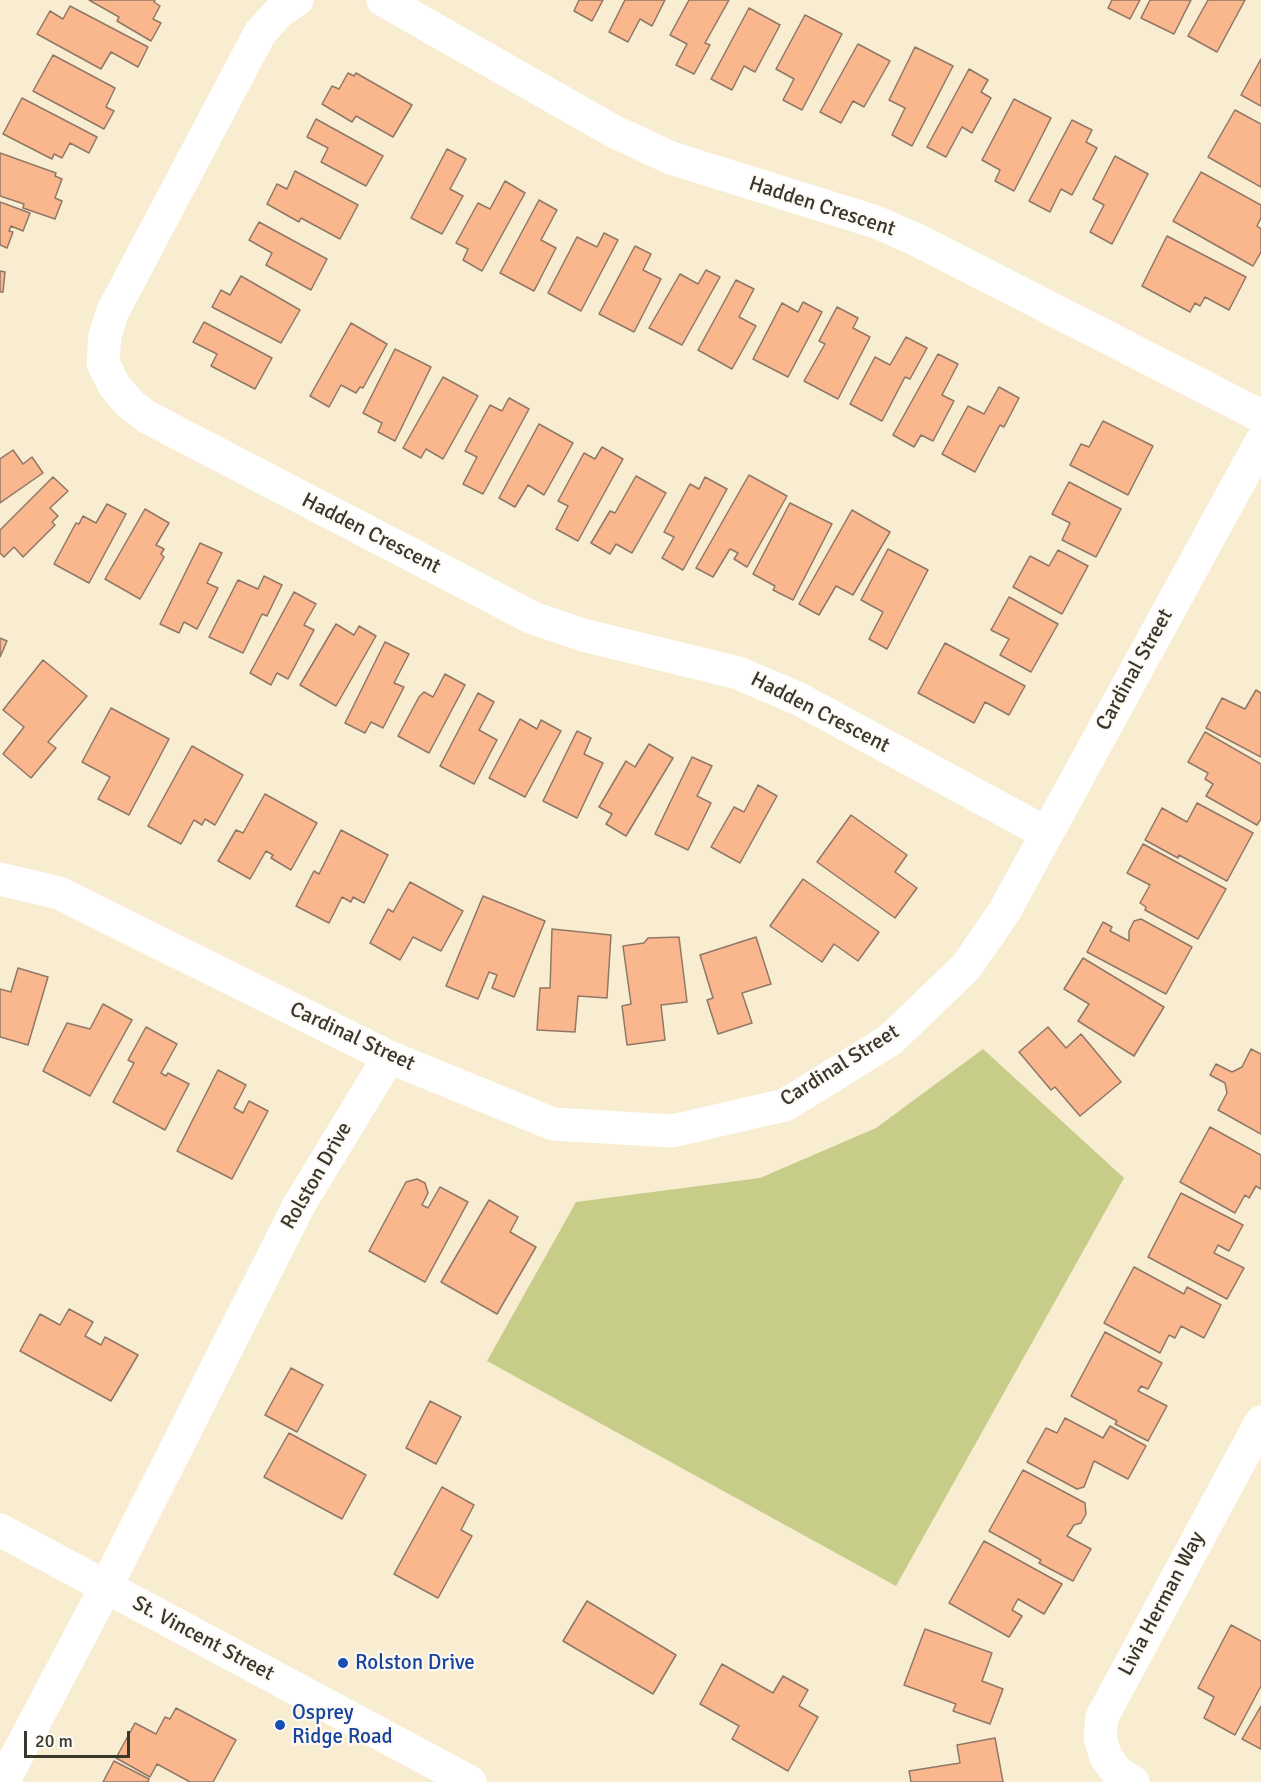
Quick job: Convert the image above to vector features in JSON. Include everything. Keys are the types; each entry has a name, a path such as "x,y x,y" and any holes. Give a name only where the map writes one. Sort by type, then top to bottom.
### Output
{"street":[{"name":"Hadden Crescent","path":"297,0 280,11 260,33 113,311 105,335 103,363 114,385 130,404 147,417 533,618 583,635 738,673 799,699 1046,833"},
{"name":"Hadden Crescent","path":"383,0 613,131 671,158 876,222 917,240 1261,416"},
{"name":"Cardinal Street","path":"0,879 59,893 389,1057 553,1124 672,1131 785,1105 890,1040 966,968 1004,912 1261,442"},
{"name":"Rolston Drive","path":"106,1587 299,1205 389,1057"},
{"name":"Livia Herman Way","path":"1133,1782 1117,1772 1106,1757 1100,1738 1102,1717 1261,1422"},
{"name":"St. Vincent Street","path":"0,1530 470,1782"},
{"path":"3,1782 106,1587"}],"green space":[{"path":"983,1049 1124,1178 896,1586 487,1361 576,1202 760,1178 876,1128"}],"building":[{"path":"89,0 155,0 154,2 160,6 153,19 161,23 151,41 117,21 119,17"},
{"path":"579,0 603,0 592,21 574,11"},
{"path":"625,0 665,0 652,26 640,19 628,42 609,32"},
{"path":"689,0 729,0 705,43 710,45 694,74 676,65 687,44 670,35"},
{"path":"1112,0 1140,0 1130,19 1108,8"},
{"path":"1150,0 1191,0 1174,34 1141,18"},
{"path":"1208,0 1245,0 1217,52 1188,36"},
{"path":"70,6 148,47 138,67 111,52 101,69 37,34 50,11 63,19"},
{"path":"749,8 780,25 755,72 744,66 732,90 711,79"},
{"path":"805,15 842,34 802,110 783,100 794,79 776,69"},
{"path":"858,44 890,61 864,107 853,101 841,123 820,112"},
{"path":"915,47 953,66 912,146 892,135 905,108 889,100"},
{"path":"53,55 115,88 106,107 114,111 104,129 33,91"},
{"path":"1261,59 1261,106 1241,95"},
{"path":"969,69 988,80 981,92 991,98 972,133 962,127 946,157 927,147"},
{"path":"348,73 354,76 356,73 412,105 393,137 356,116 352,122 322,104 332,86 339,89"},
{"path":"22,98 97,137 89,153 70,143 62,158 54,154 52,159 3,134"},
{"path":"1014,99 1051,118 1014,191 995,181 1000,170 982,160"},
{"path":"1235,110 1261,124 1261,187 1208,157"},
{"path":"316,119 383,156 366,186 321,162 328,148 307,137"},
{"path":"1072,120 1092,130 1086,142 1097,148 1072,195 1061,189 1050,212 1029,201"},
{"path":"447,149 466,159 450,189 463,196 442,234 411,218"},
{"path":"0,153 56,173 55,176 62,179 55,198 62,201 55,219 23,208 24,204 0,196"},
{"path":"1115,156 1148,174 1112,244 1090,232 1104,205 1093,199"},
{"path":"295,171 358,205 340,239 301,218 299,222 267,204 277,184 287,189"},
{"path":"1201,172 1261,205 1261,218 1257,226 1261,229 1261,252 1253,266 1173,221"},
{"path":"505,181 525,193 482,271 463,260 468,249 456,243 478,203 490,209"},
{"path":"539,200 557,210 541,240 556,248 534,291 500,273"},
{"path":"0,202 30,213 23,231 11,226 9,231 13,232 7,248 0,245"},
{"path":"259,222 327,259 311,290 266,265 272,253 249,240"},
{"path":"604,233 618,240 581,311 548,293 577,237 597,247"},
{"path":"1167,236 1246,277 1229,310 1205,297 1200,306 1195,303 1190,312 1142,286"},
{"path":"635,246 651,254 643,270 661,279 634,332 599,314"},
{"path":"706,270 720,277 682,345 649,328 680,274 698,284"},
{"path":"0,271 5,272 3,292 0,292"},
{"path":"241,276 300,310 281,343 212,307 221,290 230,295"},
{"path":"736,280 754,289 739,317 756,326 732,369 698,350"},
{"path":"803,302 822,312 788,377 753,359 782,303 798,312"},
{"path":"837,307 858,318 853,328 870,337 838,399 804,381 825,344 819,341"},
{"path":"204,322 272,358 255,389 211,366 217,354 193,342"},
{"path":"351,323 387,344 363,388 360,387 356,393 341,385 329,407 310,396"},
{"path":"906,337 927,348 910,379 905,377 882,421 850,404 875,357 890,365"},
{"path":"395,349 431,367 395,441 378,432 382,423 363,413"},
{"path":"938,354 958,364 942,395 954,401 933,441 921,435 914,447 893,435"},
{"path":"443,377 478,396 443,459 426,449 421,458 403,448"},
{"path":"999,387 1019,398 1004,427 1000,425 975,472 942,454 968,406 984,414"},
{"path":"509,398 529,409 483,494 463,484 477,457 465,451 490,405 502,411"},
{"path":"1103,421 1153,446 1128,495 1070,465 1081,444 1089,447"},
{"path":"539,424 573,443 544,495 528,485 515,507 499,498"},
{"path":"602,447 623,459 578,541 556,529 568,506 558,501 584,453 595,459"},
{"path":"13,450 23,464 32,457 43,473 0,503 0,459"},
{"path":"749,475 787,496 747,567 734,559 738,553 730,549 713,577 696,568"},
{"path":"636,476 666,493 632,553 616,544 610,554 591,543 610,511 615,513"},
{"path":"53,477 68,491 50,508 58,516 52,522 55,525 23,557 14,547 4,557 0,553 0,530"},
{"path":"705,477 727,489 683,570 662,558 674,537 664,532 690,484 699,489"},
{"path":"1069,482 1121,509 1096,557 1062,540 1070,523 1052,514"},
{"path":"790,503 832,524 793,600 773,590 775,586 753,574"},
{"path":"107,504 126,514 89,583 54,564 76,523 79,524 83,516 96,523"},
{"path":"145,509 169,523 156,545 164,549 161,554 164,557 140,599 105,579"},
{"path":"852,510 890,532 853,595 836,586 819,615 799,604"},
{"path":"200,543 222,553 207,583 218,588 197,629 184,622 179,633 160,624"},
{"path":"888,549 928,570 887,649 869,639 883,612 861,600"},
{"path":"1058,550 1088,566 1062,614 1013,587 1030,556 1049,566"},
{"path":"264,576 282,585 267,616 262,614 243,653 209,637 238,580 258,589"},
{"path":"294,592 316,604 304,625 314,630 288,679 277,673 271,685 250,673"},
{"path":"1009,597 1058,624 1031,672 1000,655 1009,639 991,630"},
{"path":"336,624 354,635 359,626 376,636 336,706 300,685"},
{"path":"0,638 7,641 0,657"},
{"path":"385,642 409,654 394,683 404,687 383,728 371,722 365,733 345,723"},
{"path":"945,643 1025,686 1009,715 985,702 974,723 918,693"},
{"path":"43,660 87,696 48,742 56,748 31,778 3,754 24,727 3,710"},
{"path":"445,674 465,685 429,753 398,736 419,697 424,692 433,697"},
{"path":"1256,690 1261,693 1261,757 1206,728 1222,698 1245,709"},
{"path":"478,693 494,702 479,730 497,740 474,784 440,766"},
{"path":"111,708 169,739 129,815 98,799 110,777 82,762"},
{"path":"520,719 537,729 541,720 561,731 525,797 489,778"},
{"path":"577,731 591,738 584,754 603,763 577,818 543,801"},
{"path":"1205,732 1261,764 1261,819 1257,825 1206,796 1213,784 1205,779 1208,773 1188,762"},
{"path":"649,744 673,758 626,836 606,824 612,814 599,807 626,761 635,767"},
{"path":"192,746 243,775 215,825 205,819 202,825 194,820 181,844 148,826"},
{"path":"692,757 712,766 697,796 711,803 688,850 655,834"},
{"path":"758,785 777,796 740,863 711,847 734,807 744,812"},
{"path":"265,794 317,823 291,870 271,858 273,855 266,851 250,879 218,861 236,830 243,833"},
{"path":"1197,803 1253,833 1227,881 1145,840 1162,808 1187,822"},
{"path":"851,815 907,855 895,872 917,888 895,918 817,862"},
{"path":"341,830 388,855 364,903 353,897 351,902 342,897 329,923 296,906 314,871 319,874"},
{"path":"1143,844 1226,889 1198,939 1145,910 1146,907 1140,903 1150,885 1127,873"},
{"path":"803,879 879,932 858,961 834,944 822,962 770,926"},
{"path":"410,882 463,911 441,951 413,937 400,960 370,943 388,909 393,912"},
{"path":"483,896 545,921 514,997 492,988 497,975 489,972 478,999 446,986"},
{"path":"1141,919 1192,947 1166,994 1087,952 1103,922 1112,927 1110,931 1129,941 1129,931 1134,921"},
{"path":"552,929 611,935 607,998 578,996 575,1032 537,1030 540,988 550,988"},
{"path":"679,937 687,1002 661,1005 665,1040 627,1045 622,1006 631,1004 623,946 644,943 648,938"},
{"path":"756,937 771,984 742,993 752,1023 718,1034 707,1000 713,998 700,955"},
{"path":"1083,958 1164,1007 1134,1056 1078,1021 1089,1004 1064,989"},
{"path":"18,968 48,977 28,1045 0,1037 0,989 11,992"},
{"path":"103,1004 132,1020 90,1096 43,1071 67,1023 90,1029"},
{"path":"146,1027 177,1044 161,1073 166,1076 168,1073 189,1084 165,1130 113,1102 134,1063 128,1060"},
{"path":"1048,1027 1066,1048 1081,1034 1121,1082 1080,1116 1055,1087 1051,1090 1019,1052"},
{"path":"1251,1049 1261,1054 1261,1134 1218,1110 1227,1093 1225,1083 1210,1075 1216,1064 1232,1072 1242,1067"},
{"path":"218,1070 246,1085 234,1108 243,1113 249,1101 268,1111 232,1179 177,1151"},
{"path":"1210,1127 1261,1155 1261,1189 1256,1186 1249,1198 1245,1195 1235,1213 1180,1182"},
{"path":"417,1179 425,1183 428,1193 422,1205 428,1208 440,1187 468,1202 425,1282 369,1251 406,1182"},
{"path":"1181,1193 1243,1225 1229,1251 1218,1245 1214,1253 1244,1268 1227,1299 1148,1257"},
{"path":"489,1200 518,1217 510,1232 536,1247 497,1314 441,1282"},
{"path":"1134,1267 1184,1294 1187,1287 1221,1305 1204,1338 1181,1326 1175,1338 1169,1335 1160,1353 1104,1323"},
{"path":"69,1309 93,1322 85,1336 101,1345 105,1337 138,1355 111,1401 20,1351 40,1314 60,1325"},
{"path":"1105,1332 1162,1363 1148,1389 1141,1386 1138,1391 1167,1406 1148,1441 1115,1424 1117,1421 1071,1396"},
{"path":"291,1368 323,1385 297,1432 265,1415"},
{"path":"430,1401 461,1417 436,1464 406,1448"},
{"path":"1065,1418 1103,1438 1110,1426 1146,1446 1128,1479 1094,1461 1084,1487 1077,1489 1027,1462 1046,1428 1057,1433"},
{"path":"289,1433 366,1475 342,1519 264,1477"},
{"path":"1023,1470 1085,1503 1086,1514 1081,1523 1074,1525 1067,1536 1091,1549 1073,1581 1039,1563 1041,1560 989,1531"},
{"path":"442,1487 474,1505 461,1530 472,1536 438,1598 394,1574"},
{"path":"984,1541 1062,1584 1044,1614 1018,1599 1012,1610 1022,1616 1009,1637 949,1603"},
{"path":"587,1601 676,1655 653,1694 563,1641"},
{"path":"1231,1625 1261,1641 1261,1686 1235,1735 1204,1718 1214,1697 1198,1688"},
{"path":"925,1629 992,1653 982,1681 1003,1689 990,1724 953,1711 956,1704 904,1685"},
{"path":"722,1664 773,1693 783,1676 808,1690 799,1706 818,1717 788,1771 732,1739 739,1726 700,1704"},
{"path":"1261,1706 1261,1749 1242,1739"},
{"path":"176,1708 236,1740 213,1782 190,1782 157,1764 150,1777 116,1758 135,1723 156,1734 165,1717 170,1719"},
{"path":"995,1738 1003,1782 911,1782 909,1771 960,1763 957,1745"},
{"path":"114,1761 149,1779 148,1782 103,1782"}],"place":[{"name":"Rolston Drive","path":"343,1663"},
{"name":"Osprey Ridge Road","path":"280,1725"}]}
